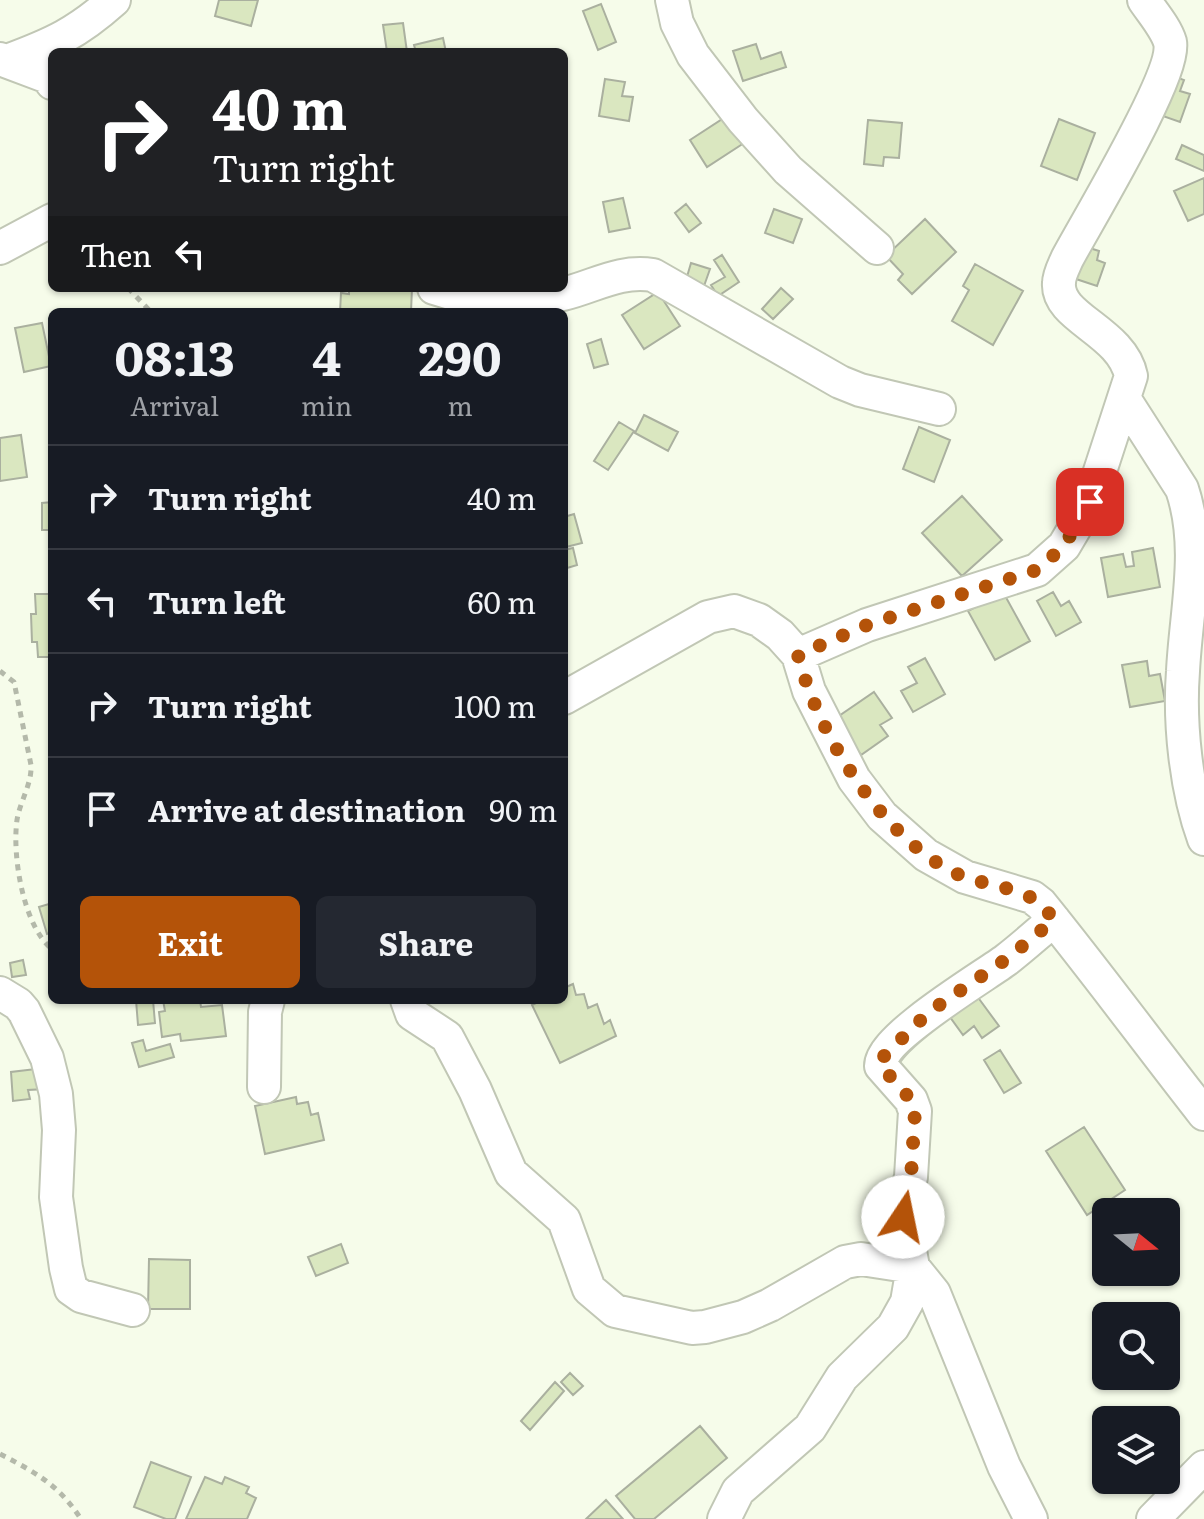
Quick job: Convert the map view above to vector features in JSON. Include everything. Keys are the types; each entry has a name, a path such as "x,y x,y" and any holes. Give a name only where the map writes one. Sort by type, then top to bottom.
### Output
{"street":[{"path":"3,60 46,47 84,26 114,0"},
{"path":"672,0 677,23 693,55 743,120 788,170 877,248"},
{"path":"798,655 867,625 1037,570 1064,546 1090,502 1131,376 1128,360 1105,335 1074,314 1064,302 1059,284 1067,259 1150,106 1166,68 1170,43 1144,0"},
{"path":"3,60 48,77"},
{"path":"0,248 48,222"},
{"path":"448,292 477,300 533,297 562,294 632,272 653,275 840,382 860,390 939,409"},
{"path":"1125,400 1182,489 1188,505 1193,566 1182,673 1186,761 1204,839"},
{"path":"568,696 708,617 734,611 759,620 780,635 798,655 809,691 854,779 882,816 937,863 965,877 1032,897 1088,960 1138,1031 1204,1114"},
{"path":"724,1519 738,1491 810,1428 842,1377 893,1327 907,1302 913,1267 902,1208 911,1177 915,1111 911,1100 881,1066 880,1060 929,1012 1008,958 1054,920"},
{"path":"0,993 15,1001 24,1011 52,1071 59,1130 56,1197 71,1289 81,1296 133,1310"},
{"path":"264,1087 267,1004"},
{"path":"408,1004 412,1014 447,1037 475,1090 511,1173 564,1220 589,1289 615,1311 692,1328 705,1327 757,1311 845,1262 861,1259 913,1267 934,1293 1004,1466 1031,1519"},
{"path":"1153,1519 1204,1467"}],"path":[{"path":"132,292 147,308"},
{"path":"0,671 14,682 31,765 31,776 17,821 23,893 38,934 48,945"},
{"path":"0,1454 58,1488 81,1519"}],"building":[{"path":"219,0 258,0 251,26 215,16"},
{"path":"601,4 616,42 598,50 583,11"},
{"path":"403,23 406,48 386,48 383,25"},
{"path":"443,38 445,48 415,48 414,45"},
{"path":"756,44 761,59 781,52 786,67 743,81 733,51"},
{"path":"1170,75 1184,80 1180,91 1190,94 1180,122 1157,114"},
{"path":"605,79 625,82 622,96 633,97 629,121 599,116"},
{"path":"727,116 744,143 707,167 690,140"},
{"path":"1059,119 1095,133 1077,180 1041,166"},
{"path":"868,120 902,123 899,158 884,157 883,166 864,164"},
{"path":"1182,145 1204,155 1204,171 1176,159"},
{"path":"1204,178 1204,214 1188,221 1174,191"},
{"path":"623,198 630,228 609,232 603,202"},
{"path":"686,204 701,223 689,232 675,213"},
{"path":"774,209 802,219 793,243 765,233"},
{"path":"925,219 956,252 912,294 898,280 903,274 886,256"},
{"path":"1080,245 1099,251 1097,260 1105,263 1097,286 1070,277"},
{"path":"722,255 739,282 718,296 711,285 725,277 714,260"},
{"path":"691,263 710,269 704,286 686,280"},
{"path":"975,264 1023,291 993,345 952,321 969,290 963,286"},
{"path":"781,288 793,299 773,319 762,309"},
{"path":"412,292 411,308 340,308 341,293"},
{"path":"658,292 680,326 644,349 622,315"},
{"path":"42,323 48,367 24,372 15,328"},
{"path":"601,339 608,364 594,368 587,344"},
{"path":"644,415 678,432 668,451 635,433"},
{"path":"619,422 634,431 608,470 594,461"},
{"path":"919,427 950,440 934,482 903,469"},
{"path":"21,435 27,477 0,481 0,438"},
{"path":"962,496 1002,540 962,576 922,533"},
{"path":"48,502 48,530 42,530 42,503"},
{"path":"574,514 582,543 568,546 568,516"},
{"path":"573,548 577,565 568,568 568,549"},
{"path":"1153,548 1160,587 1108,597 1101,558 1123,554 1126,567 1134,566 1132,552"},
{"path":"1003,592 1030,641 995,660 968,611"},
{"path":"1053,592 1061,606 1069,601 1081,622 1056,636 1037,601"},
{"path":"35,594 48,594 48,657 38,657 37,642 32,642 31,614 36,614"},
{"path":"925,658 945,694 913,712 901,691 917,683 908,667"},
{"path":"1147,661 1149,676 1160,674 1165,701 1130,707 1122,665"},
{"path":"874,692 892,718 880,725 888,736 861,755 836,718"},
{"path":"48,904 47,934 39,907"},
{"path":"23,960 26,975 12,977 10,963"},
{"path":"573,984 576,995 584,994 588,1008 597,1004 604,1024 610,1020 616,1036 560,1063 532,1005 568,1004 568,986"},
{"path":"974,992 999,1026 982,1038 974,1026 963,1035 947,1013"},
{"path":"136,1004 153,1004 155,1023 138,1025"},
{"path":"164,1004 222,1005 226,1036 181,1041 180,1034 162,1037 159,1012 165,1011"},
{"path":"143,1040 146,1051 170,1044 174,1057 139,1067 132,1043"},
{"path":"1000,1050 1021,1083 1004,1093 984,1060"},
{"path":"44,1068 46,1089 28,1090 30,1099 13,1101 11,1072"},
{"path":"296,1097 297,1104 308,1102 311,1115 318,1113 324,1140 265,1154 255,1106"},
{"path":"1084,1127 1125,1190 1113,1198 1092,1198 1092,1212 1087,1215 1046,1151"},
{"path":"341,1244 348,1263 316,1276 308,1257"},
{"path":"149,1259 190,1260 190,1309 148,1309"},
{"path":"570,1373 583,1386 573,1395 561,1382"},
{"path":"555,1382 564,1391 530,1430 521,1421"},
{"path":"700,1426 727,1458 654,1519 635,1519 616,1496"},
{"path":"151,1462 191,1477 175,1519 166,1519 134,1507"},
{"path":"205,1477 222,1484 225,1477 249,1487 246,1493 256,1498 247,1519 186,1519"},
{"path":"606,1500 623,1519 586,1519"}],"route":[{"path":"903,1217 902,1208 911,1177 915,1111 911,1100 881,1066 880,1060 929,1012 1008,958 1054,920 1032,897 950,871 926,855 882,816 854,779 809,691 798,655 867,625 1037,570 1064,546 1090,502"}]}
